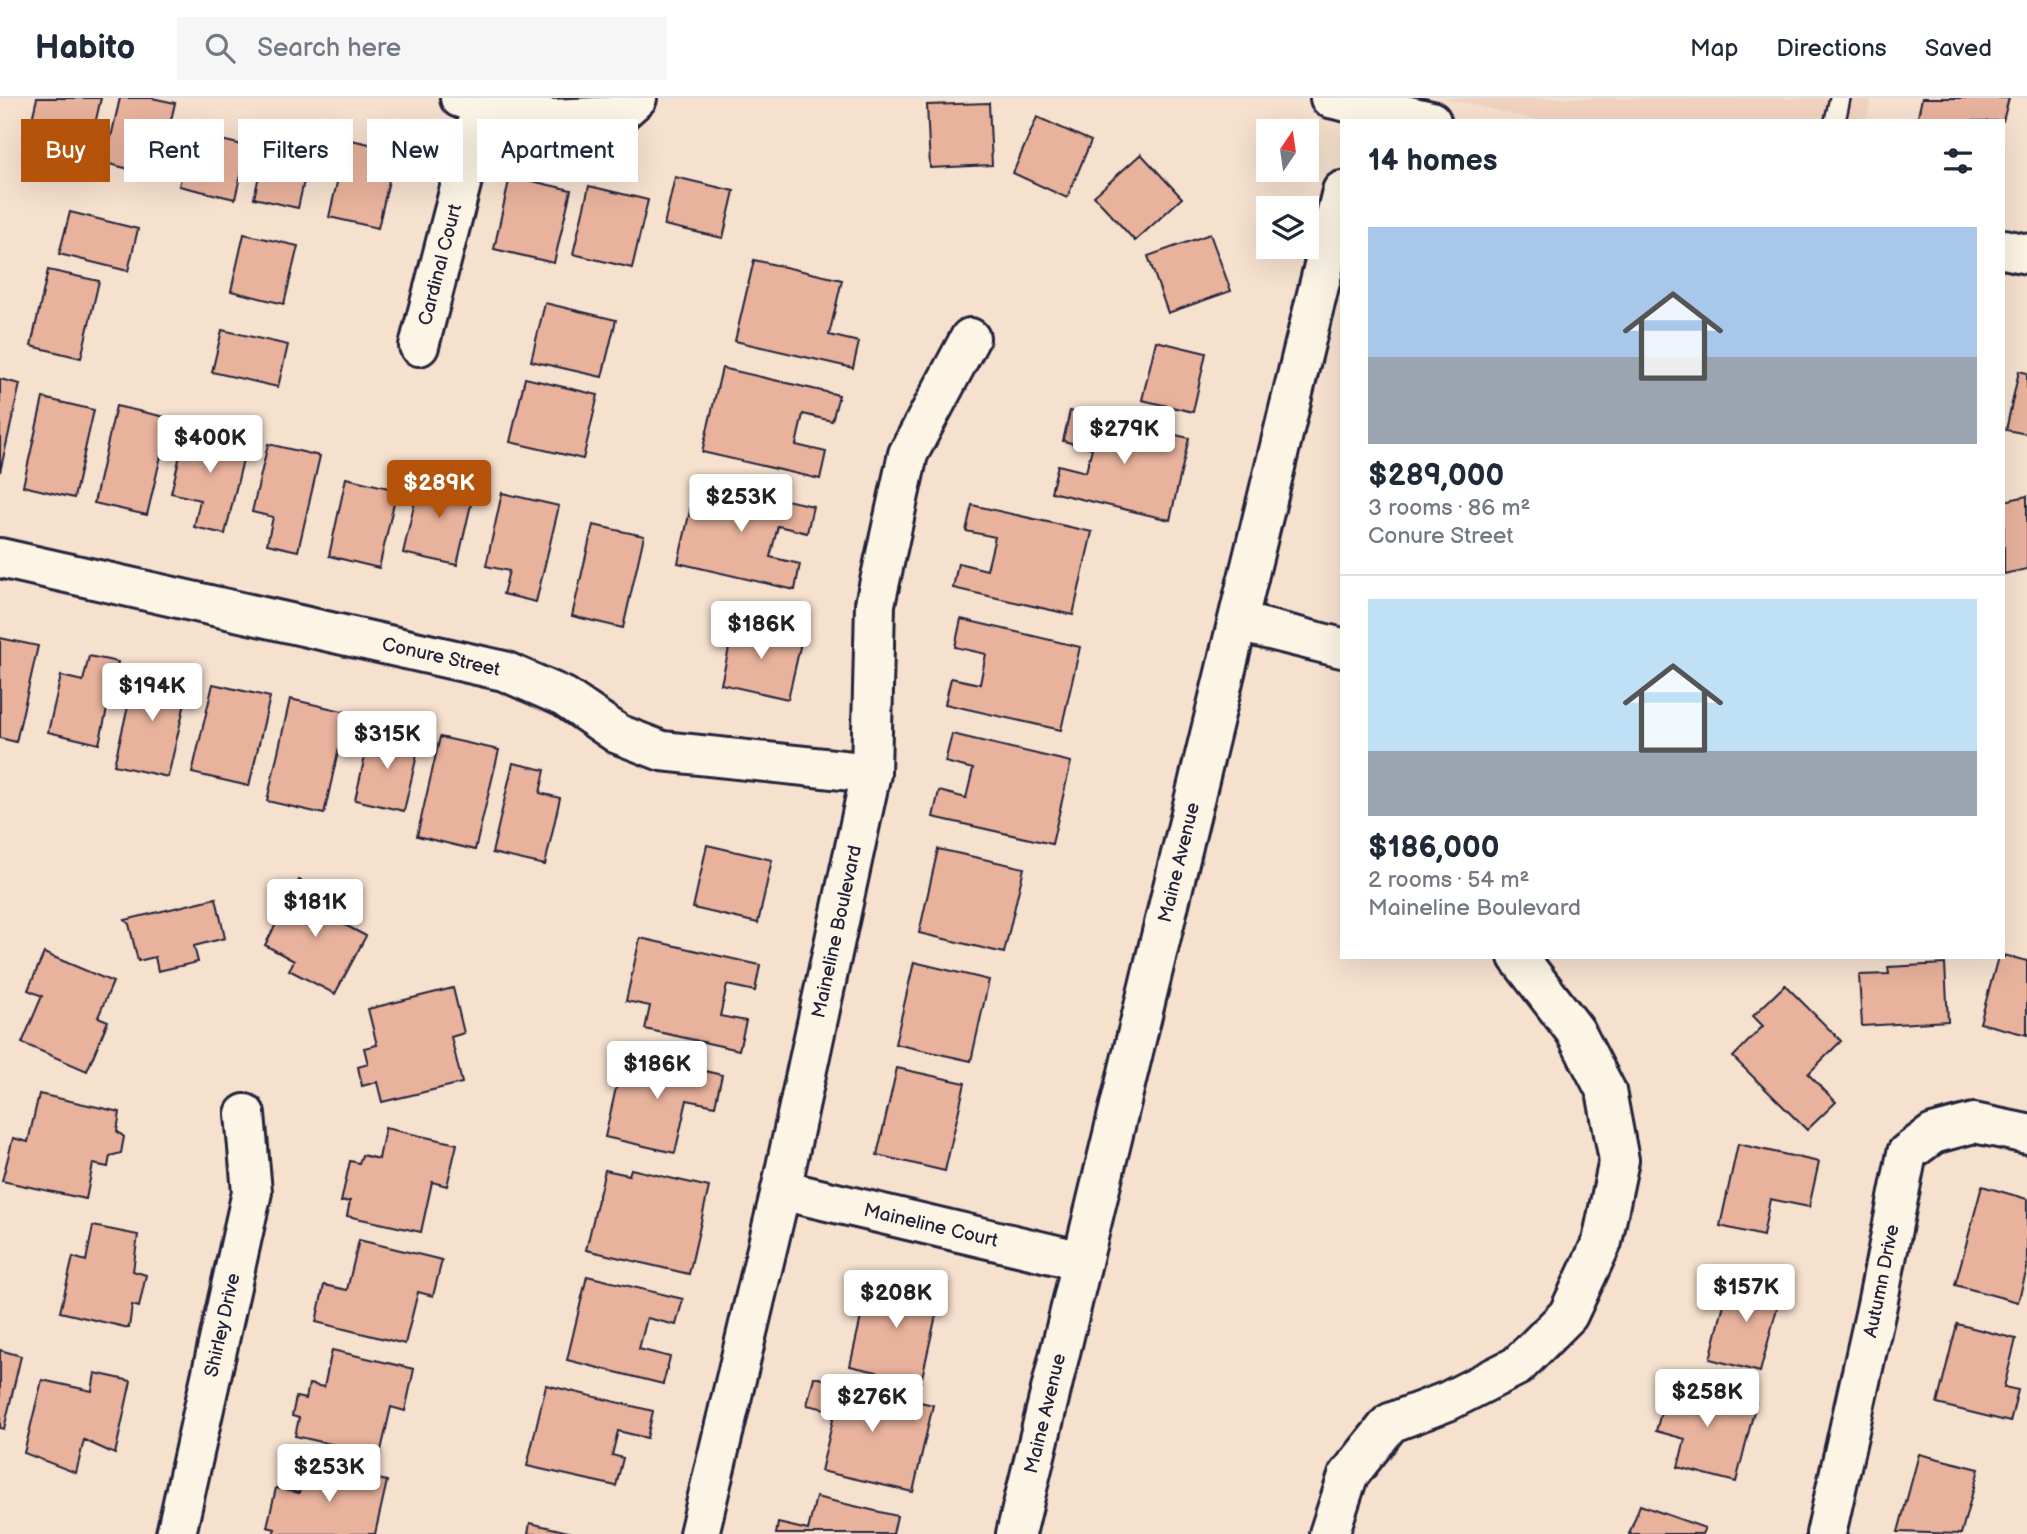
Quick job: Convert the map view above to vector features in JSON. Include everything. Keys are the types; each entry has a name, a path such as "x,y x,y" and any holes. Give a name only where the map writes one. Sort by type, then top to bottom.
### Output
{"street":[{"path":"471,101 551,119 617,116 638,98"},
{"name":"Cardinal Court","path":"419,346 471,101"},
{"path":"1354,105 1421,119"},
{"name":"Maine Avenue","path":"1016,1534 1340,199"},
{"path":"2005,249 2027,254"},
{"name":"Maineline Boulevard","path":"699,1534 781,1190 871,773 875,604 908,454 970,338"},
{"name":"Conure Street","path":"0,558 504,671 564,697 618,734 662,751 871,773"},
{"path":"1238,622 1340,648"},
{"path":"1329,1534 1348,1476 1390,1423 1448,1401 1517,1366 1568,1315 1602,1242 1619,1160 1606,1091 1575,1031 1520,959"},
{"name":"Shirley Drive","path":"176,1534 252,1192 245,1114"},
{"name":"Autumn Drive","path":"1826,1534 1877,1305 1907,1153 1933,1134 1974,1123 2027,1135"},
{"name":"Maineline Court","path":"781,1190 1082,1261"}],"lane":[{"path":"1835,119 1840,98"}],"shaded area":[{"path":"1443,98 1872,98 1867,119 1532,119"}],"building":[{"path":"37,98 101,98 96,119 32,119"},
{"path":"120,98 152,98 175,103 171,119 124,119 124,168 110,164 110,141"},
{"path":"1922,98 2009,98 2004,119 1917,119"},
{"path":"989,103 992,165 930,168 927,105"},
{"path":"1037,117 1091,141 1067,198 1013,173"},
{"path":"353,140 367,143 367,182 389,182 378,228 329,217 337,182 353,182"},
{"path":"224,141 238,144 239,182 235,199 179,186 180,182 224,182"},
{"path":"1141,154 1182,198 1135,241 1094,196"},
{"path":"675,177 734,191 723,238 664,225"},
{"path":"258,182 304,182 298,208 254,198"},
{"path":"509,182 536,182 571,190 554,263 494,249"},
{"path":"589,186 648,200 632,268 573,254"},
{"path":"70,212 138,229 128,271 59,254"},
{"path":"244,234 298,246 284,304 231,291"},
{"path":"1210,234 1231,291 1168,313 1148,256"},
{"path":"754,260 842,280 829,335 859,342 853,368 735,341"},
{"path":"48,270 99,281 81,358 31,346"},
{"path":"545,303 616,320 602,377 531,361"},
{"path":"222,330 288,345 278,387 212,372"},
{"path":"1156,341 1206,353 1193,412 1142,400"},
{"path":"722,368 839,395 832,421 803,414 796,445 826,452 820,479 702,452"},
{"path":"2019,371 2027,373 2027,434 2006,430"},
{"path":"525,378 598,395 583,459 510,442"},
{"path":"0,379 20,384 0,472"},
{"path":"43,398 94,410 74,498 23,486"},
{"path":"116,406 170,418 147,515 94,503"},
{"path":"1070,411 1189,438 1170,520 1051,492 1058,465 1086,472 1092,448 1063,441"},
{"path":"187,426 248,439 225,534 194,527 200,500 171,493"},
{"path":"268,444 320,456 298,551 267,544 273,517 252,512"},
{"path":"421,475 475,487 457,565 403,553"},
{"path":"346,478 397,490 379,568 329,556"},
{"path":"697,480 813,506 807,533 778,526 770,557 800,564 795,590 678,563"},
{"path":"502,493 559,506 536,602 503,594 509,571 486,566"},
{"path":"2027,496 2027,569 2005,574 2005,501"},
{"path":"972,505 1092,532 1073,615 953,588 958,563 987,570 995,537 966,531"},
{"path":"593,525 644,536 623,628 572,616"},
{"path":"961,619 1080,647 1061,730 945,704 951,678 980,684 986,654 955,647"},
{"path":"735,622 802,638 788,699 721,684"},
{"path":"0,638 38,646 16,742 0,738"},
{"path":"89,656 118,662 99,744 48,732 61,676 83,681"},
{"path":"137,669 190,681 168,777 114,765"},
{"path":"213,684 270,697 249,786 192,773"},
{"path":"290,699 347,712 324,814 267,801"},
{"path":"371,730 420,742 404,811 355,800"},
{"path":"952,734 1071,762 1052,844 933,817 939,791 966,798 973,769 945,762"},
{"path":"440,737 499,750 475,850 417,836"},
{"path":"513,763 545,770 540,793 560,798 545,865 492,853"},
{"path":"707,845 772,860 758,923 693,908"},
{"path":"938,849 1024,868 1004,953 919,933"},
{"path":"299,880 334,898 326,915 366,936 335,994 289,970 294,961 265,945"},
{"path":"216,898 225,938 194,946 198,962 158,971 155,957 138,961 129,924 125,920"},
{"path":"640,938 760,965 755,991 727,985 720,1016 746,1021 739,1050 645,1029 650,1006 626,1001"},
{"path":"44,953 113,982 98,1017 108,1021 87,1071 22,1043 42,996 28,990"},
{"path":"2005,955 2027,961 2027,1035 1980,1023 1997,959 2005,959"},
{"path":"914,962 989,980 971,1061 895,1044"},
{"path":"1945,964 1948,1021 1862,1026 1859,975 1889,974 1888,967"},
{"path":"1785,985 1841,1041 1808,1074 1836,1102 1807,1130 1733,1057 1763,1026 1753,1016"},
{"path":"453,988 464,1033 451,1037 462,1083 382,1102 377,1082 362,1086 358,1067 368,1064 364,1048 377,1045 368,1009"},
{"path":"624,1052 722,1075 715,1106 687,1100 675,1153 605,1137"},
{"path":"897,1068 965,1083 945,1171 877,1155"},
{"path":"39,1094 120,1112 117,1131 124,1137 121,1153 110,1156 108,1167 93,1164 86,1199 2,1181 13,1138 28,1142"},
{"path":"385,1128 457,1144 447,1186 432,1182 421,1232 347,1216 350,1201 341,1202 350,1161 359,1163 362,1155 379,1159"},
{"path":"1738,1144 1819,1162 1809,1207 1770,1199 1763,1236 1720,1226"},
{"path":"631,1169 709,1187 689,1274 586,1250 605,1170 629,1175"},
{"path":"1982,1186 2027,1199 2027,1269 2018,1302 1955,1285"},
{"path":"93,1226 138,1235 133,1271 146,1275 139,1307 132,1305 129,1328 60,1312 73,1257 86,1261"},
{"path":"359,1240 442,1260 433,1296 418,1292 405,1344 316,1322 324,1285 347,1290"},
{"path":"587,1276 683,1299 676,1325 647,1318 639,1349 670,1357 663,1384 567,1360"},
{"path":"1731,1276 1782,1289 1760,1372 1710,1359"},
{"path":"870,1277 941,1293 921,1382 850,1366"},
{"path":"1957,1324 2016,1339 2004,1387 2018,1390 2010,1422 1937,1404"},
{"path":"0,1350 21,1356 4,1429 0,1428"},
{"path":"332,1350 414,1369 405,1411 391,1407 380,1455 295,1436 299,1418 292,1416 296,1397 306,1399 309,1384 324,1387"},
{"path":"95,1373 131,1381 115,1454 84,1440 76,1473 24,1453 42,1380 92,1391"},
{"path":"814,1377 933,1405 913,1492 821,1471 835,1411 807,1405"},
{"path":"1670,1380 1756,1403 1736,1482 1678,1467 1685,1439 1656,1431"},
{"path":"546,1385 653,1411 647,1438 618,1431 612,1455 623,1458 616,1486 527,1466"},
{"path":"1919,1454 1979,1469 1961,1534 1898,1532"},
{"path":"306,1463 387,1481 375,1534 273,1534 275,1529 267,1527 276,1488 299,1493"},
{"path":"816,1497 897,1516 893,1534 776,1534 778,1523 808,1530"},
{"path":"1640,1505 1705,1528 1702,1534 1629,1534"},
{"path":"530,1523 577,1534 528,1534"}]}
